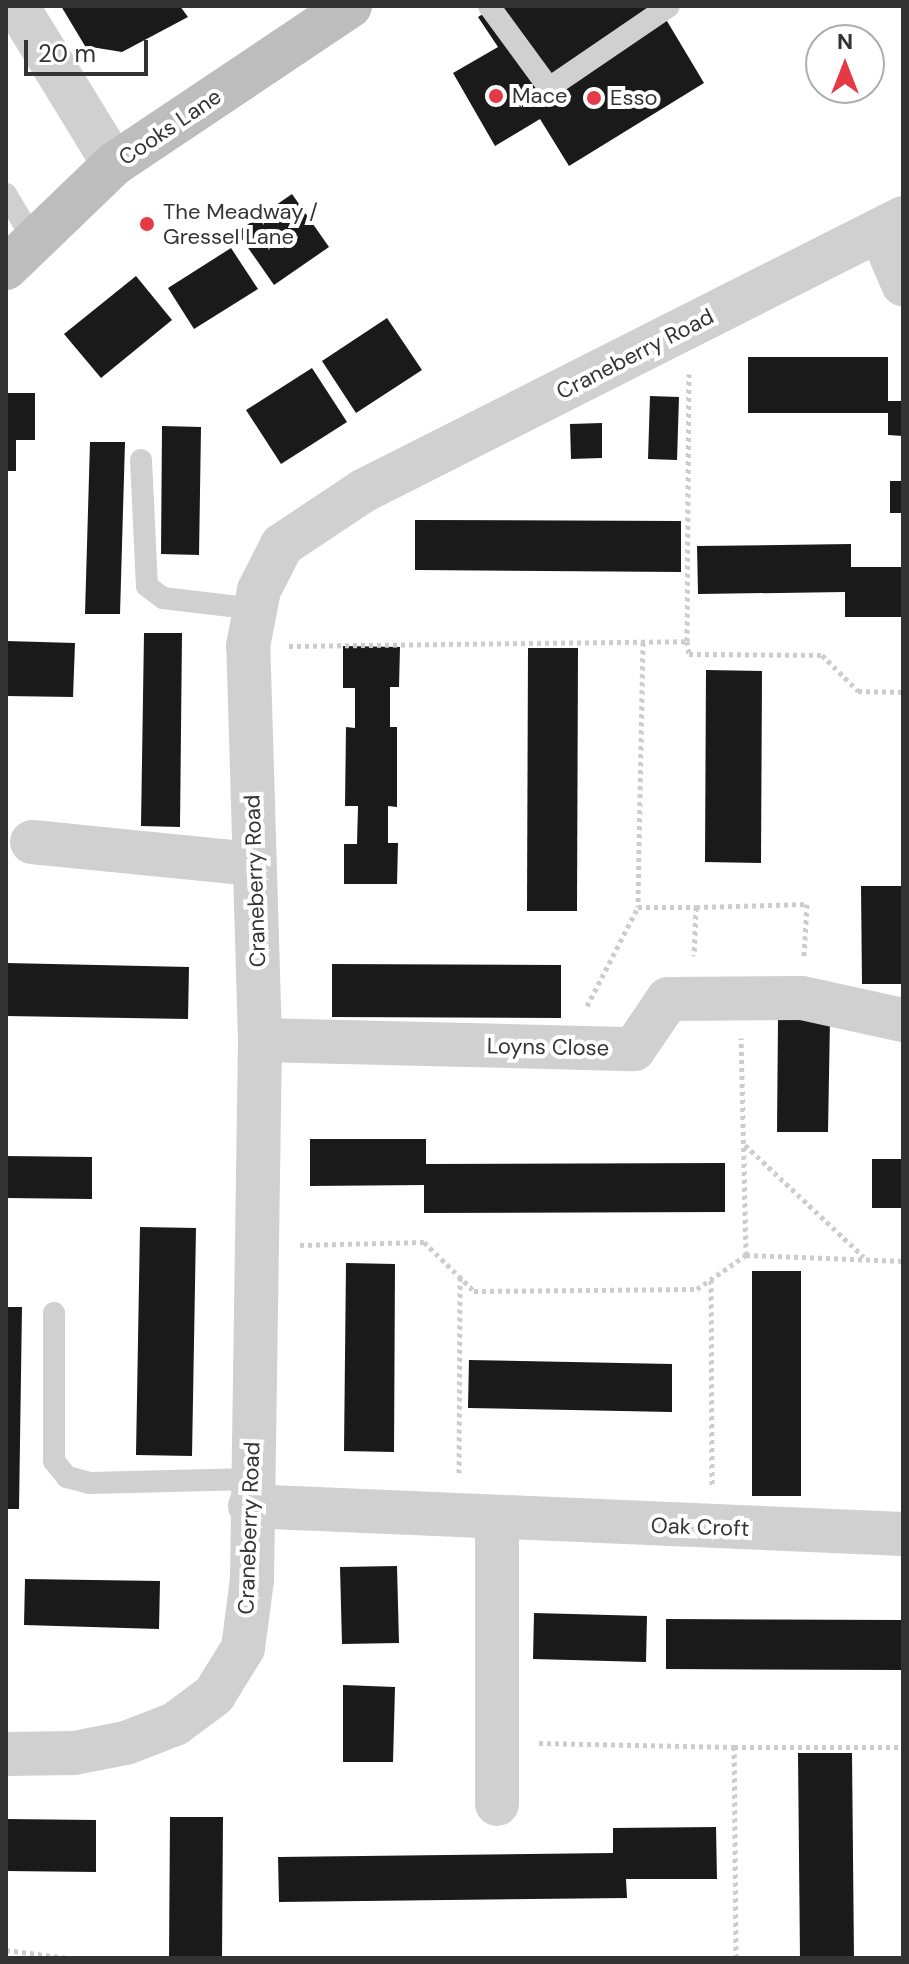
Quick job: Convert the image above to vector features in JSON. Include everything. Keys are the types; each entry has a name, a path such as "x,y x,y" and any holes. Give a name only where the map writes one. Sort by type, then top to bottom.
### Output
{"street":[{"path":"17,6 114,164"},
{"name":"Cooks Lane","path":"20,255 114,164 350,6"},
{"path":"892,224 903,284"},
{"name":"Craneberry Road","path":"6,1754 74,1753 126,1743 175,1724 214,1695 243,1648 252,1580 260,1040 254,864 252,628 282,545 363,491 892,224"},
{"path":"32,842 254,864"},
{"name":"Loyns Close","path":"260,1040 634,1049 668,999 802,998 903,1020"},
{"name":"Oak Croft","path":"251,1492 478,1519 903,1534"},
{"path":"478,1519 497,1742 497,1804"}],"lane":[{"path":"489,6 549,88 669,6"},
{"path":"6,194 20,255"},
{"path":"141,460 147,586 163,598 252,628"},
{"path":"54,1313 54,1461 67,1477 90,1483 251,1492"}],"path":[{"path":"689,327 689,654 822,655 858,691 903,692"},
{"path":"252,628 687,641"},
{"path":"566,1048 638,907 643,642"},
{"path":"638,907 807,904 802,998"},
{"path":"693,999 696,907"},
{"path":"740,997 746,1255"},
{"path":"744,1145 864,1257"},
{"path":"255,1246 424,1242 460,1273 474,1291 697,1289 746,1255 864,1257 903,1261"},
{"path":"460,1273 478,1519"},
{"path":"711,1279 712,1528"},
{"path":"497,1742 903,1747"},
{"path":"734,1747 736,1958"},
{"path":"6,1950 67,1958"}],"building":[{"path":"61,6 180,6 188,17 122,52 85,46"},
{"path":"496,6 658,6 704,83 569,166 540,119 495,146 453,73 498,47 478,17"},
{"path":"292,194 329,247 274,285 237,232"},
{"path":"231,248 258,289 194,329 168,288"},
{"path":"136,276 172,320 101,378 64,334"},
{"path":"387,318 422,370 356,413 322,361"},
{"path":"748,357 888,357 888,401 903,401 903,436 888,435 888,413 748,413"},
{"path":"312,368 347,422 281,464 246,410"},
{"path":"6,393 35,393 35,440 16,440 16,471 6,471"},
{"path":"650,396 679,397 677,460 648,459"},
{"path":"602,423 602,458 571,459 570,424"},
{"path":"162,426 201,427 199,555 161,554"},
{"path":"90,442 125,442 120,614 85,614"},
{"path":"890,481 903,481 903,513 890,513"},
{"path":"415,520 681,521 681,572 415,570"},
{"path":"851,544 851,567 903,567 903,617 845,617 845,592 698,594 697,546"},
{"path":"144,633 182,633 180,827 141,826"},
{"path":"6,641 75,643 73,697 6,696"},
{"path":"343,646 400,647 399,687 390,687 390,727 397,727 397,807 388,806 388,843 398,843 397,884 344,884 344,844 357,844 358,806 345,806 346,727 355,728 355,688 343,688"},
{"path":"528,648 578,648 577,911 527,911"},
{"path":"706,670 762,671 761,863 705,862"},
{"path":"861,886 903,886 903,984 862,984"},
{"path":"6,963 189,967 188,1019 6,1016"},
{"path":"332,964 561,965 561,1018 332,1017"},
{"path":"778,1019 830,1019 828,1132 777,1132"},
{"path":"310,1139 426,1139 426,1164 725,1163 725,1212 424,1213 424,1185 310,1186"},
{"path":"6,1156 92,1157 92,1199 6,1198"},
{"path":"872,1159 903,1159 903,1208 872,1208"},
{"path":"140,1227 196,1228 192,1456 136,1455"},
{"path":"346,1263 395,1264 394,1452 344,1451"},
{"path":"752,1271 801,1271 801,1496 752,1496"},
{"path":"6,1307 22,1307 19,1509 6,1509"},
{"path":"469,1360 672,1364 672,1412 468,1408"},
{"path":"397,1566 399,1643 342,1644 340,1567"},
{"path":"25,1579 160,1581 159,1629 24,1625"},
{"path":"534,1613 647,1616 646,1662 533,1659"},
{"path":"666,1619 903,1620 903,1670 666,1669"},
{"path":"343,1685 395,1687 393,1762 343,1762"},
{"path":"798,1753 852,1753 854,1958 800,1958"},
{"path":"170,1817 223,1817 222,1958 169,1958"},
{"path":"6,1819 96,1820 96,1872 6,1871"},
{"path":"716,1827 717,1879 626,1879 627,1898 279,1902 278,1857 613,1853 613,1828"}],"place":[{"name":"Mace","path":"496,96"},
{"name":"Esso","path":"594,98"},
{"name":"The Meadway / Gressel Lane","path":"147,224"}]}
